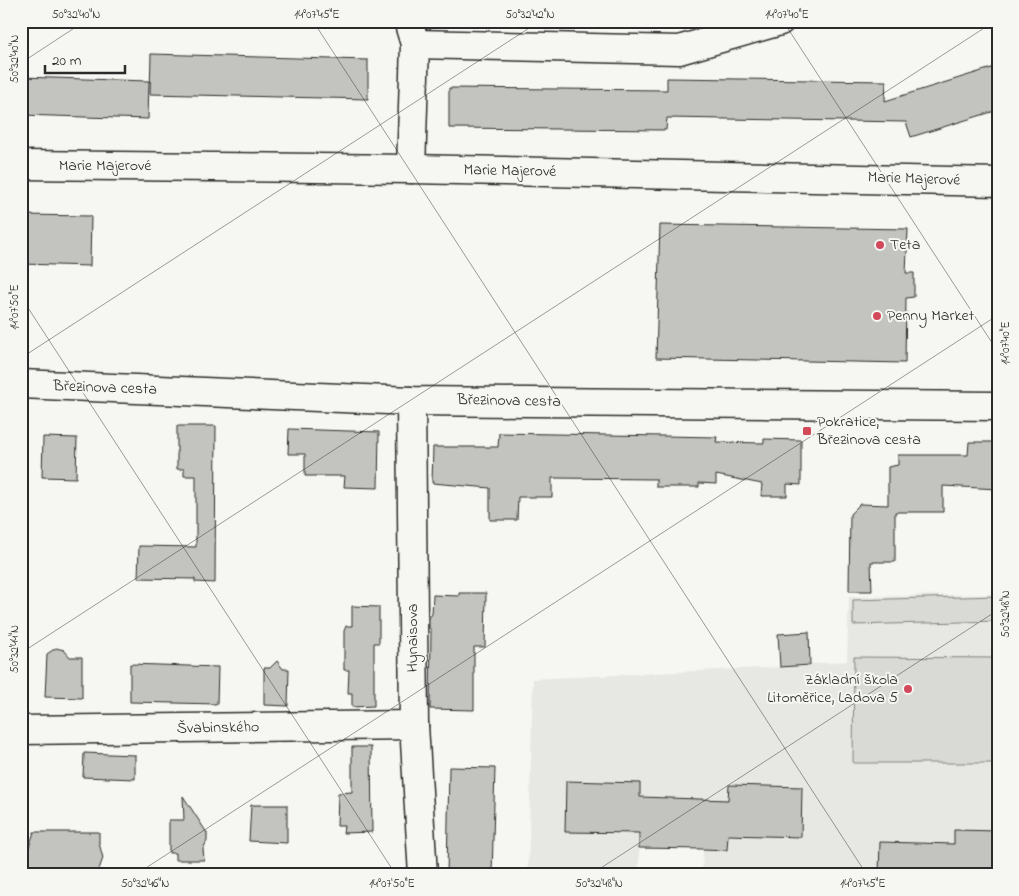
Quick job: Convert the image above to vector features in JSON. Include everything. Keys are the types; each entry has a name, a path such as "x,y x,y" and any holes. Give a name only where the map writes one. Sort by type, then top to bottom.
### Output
{"street":[{"path":"411,169 411,33 679,50 780,21"},
{"name":"Marie Majerové","path":"21,166 411,169 998,182"},
{"name":"Březinova cesta","path":"21,384 411,400 998,406"},
{"name":"Hynaisova","path":"411,400 414,725 423,875"},
{"name":"Švabinského","path":"21,730 414,725"}],"shaded area":[{"path":"998,594 998,875 702,875 703,849 639,848 639,875 528,875 533,679 780,667 847,661 849,597"},
{"path":"998,596 998,621 853,625 853,600"},
{"path":"854,657 998,658 998,763 853,763"}],"building":[{"path":"151,54 368,60 368,99 150,94"},
{"path":"998,66 998,110 911,137 906,122 667,118 666,130 449,128 449,88 667,90 667,78 886,81 885,101"},
{"path":"21,77 149,81 148,119 21,115"},
{"path":"21,215 91,216 90,266 21,264"},
{"path":"660,225 908,229 906,273 914,273 914,297 906,298 905,363 656,358"},
{"path":"177,426 216,426 215,583 195,582 195,579 138,578 139,546 196,547 196,476 184,476 184,469 177,469"},
{"path":"289,429 379,432 378,488 344,487 345,476 305,476 305,454 288,454"},
{"path":"499,433 717,437 716,442 764,443 764,439 801,440 801,485 787,484 787,496 761,496 762,484 716,475 716,484 699,483 699,487 656,487 656,479 552,478 552,497 518,497 517,520 490,520 490,488 432,483 433,447 498,447"},
{"path":"43,437 77,438 76,478 42,477"},
{"path":"969,442 998,442 998,489 943,486 943,512 895,512 895,562 871,562 872,591 849,591 850,514 860,504 888,505 888,467 898,465 898,455 968,455"},
{"path":"459,593 486,593 485,647 474,647 474,710 430,709 431,630 429,628 429,618 432,614 433,595 459,596"},
{"path":"352,606 379,607 379,643 374,643 374,706 352,707 352,693 348,693 349,670 344,670 344,631 346,626 352,626"},
{"path":"809,632 810,665 780,667 778,634"},
{"path":"56,648 64,650 70,657 82,657 82,698 45,697 47,654"},
{"path":"277,661 283,669 289,669 288,706 264,705 264,668 270,668"},
{"path":"130,664 218,667 217,704 130,702"},
{"path":"352,747 371,747 372,832 343,833 344,826 337,826 338,793 352,792"},
{"path":"84,753 135,755 135,779 83,777"},
{"path":"449,767 495,768 492,875 447,875"},
{"path":"566,781 640,783 640,797 728,800 729,785 802,787 801,837 728,835 727,850 639,848 639,833 565,832"},
{"path":"183,796 207,833 207,841 203,849 204,860 175,860 175,853 169,853 169,820 184,820"},
{"path":"251,805 287,805 287,843 249,841"},
{"path":"954,830 998,831 998,875 879,875 880,842 954,844"},
{"path":"34,832 99,832 99,843 103,858 97,875 32,875 26,856"}],"place":[{"name":"Teta","path":"880,245"},
{"name":"Penny Market","path":"877,316"},
{"name":"Pokratice, Březinova cesta","path":"807,431"},
{"name":"Základní škola Litoměřice, Ladova 5","path":"908,689"}]}
